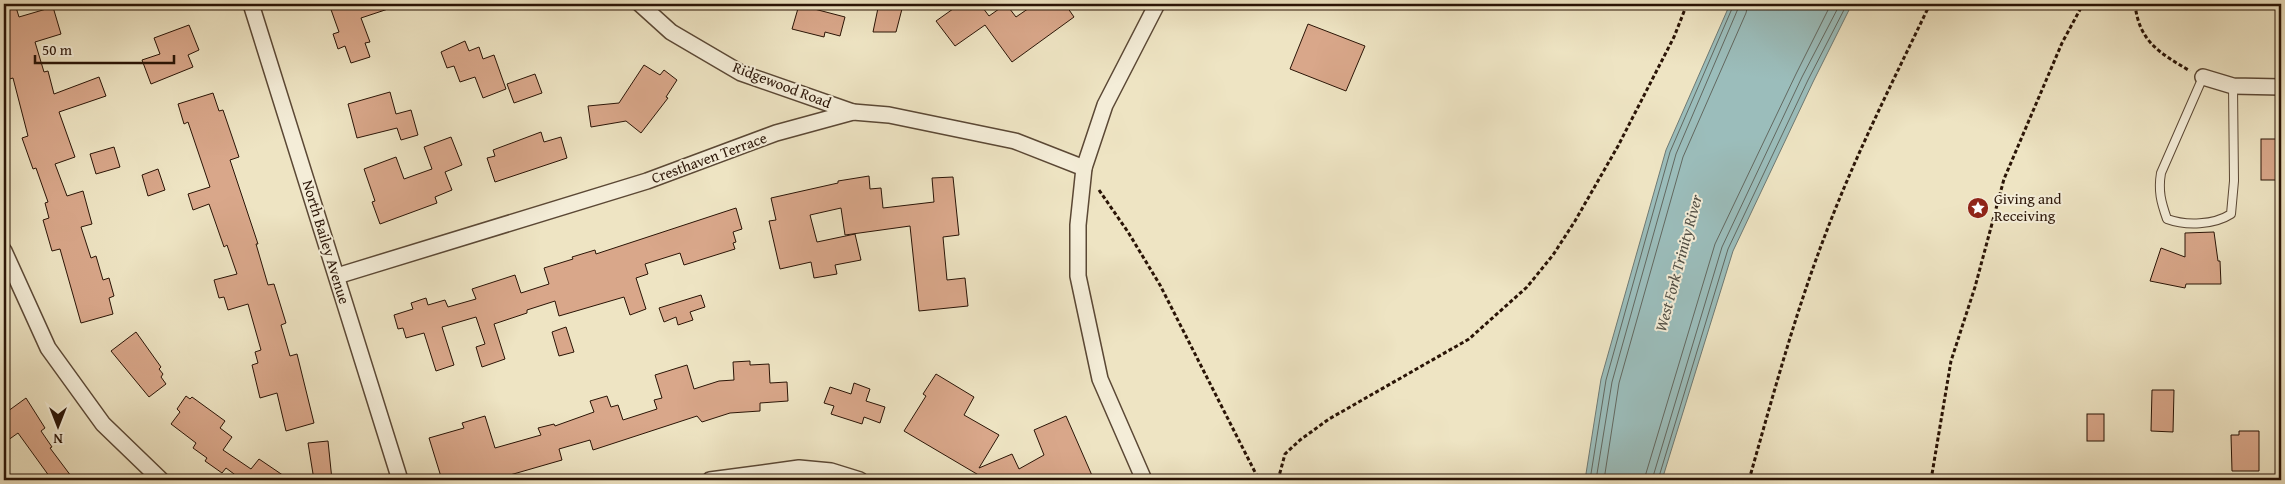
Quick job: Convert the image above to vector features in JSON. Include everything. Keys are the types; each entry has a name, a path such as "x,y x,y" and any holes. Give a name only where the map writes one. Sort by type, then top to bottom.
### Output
{"street":[{"name":"North Bailey Avenue","path":"252,4 400,480"},
{"name":"Ridgewood Road","path":"640,4 671,32 741,73 853,112"},
{"path":"1144,480 1100,379 1078,276 1078,225 1084,168 1105,105 1156,4"},
{"path":"2203,77 2233,86 2281,87"},
{"name":"Cresthaven Terrace","path":"337,276 647,181 776,133 853,112 889,115 1015,141 1084,168"},
{"path":"4,251 48,348 103,424 160,480"},
{"path":"710,480 799,468 831,470 860,480"}],"lane":[{"path":"2203,77 2161,173 2158,188 2160,202 2167,219 2174,221 2213,221 2231,214 2234,181 2233,86"}],"path":[{"path":"1278,480 1285,454 1300,440 1329,419 1469,338 1527,287 1553,255 1580,213 1618,146 1674,37 1687,4"},
{"path":"1749,480 1790,337 1824,239 1856,159 1930,4"},
{"path":"1931,480 1951,361 1975,287 2004,179 2062,43 2082,4"},
{"path":"2135,4 2136,16 2143,33 2157,51 2194,74 2203,77"},
{"path":"1084,168 1128,232 1160,285 1259,480"}],"water":[{"name":"West Fork Trinity River","path":"1730,4 1852,4 1733,251 1662,480 1585,480 1601,379 1666,150"}],"building":[{"path":"4,4 15,4 19,17 53,7 61,34 35,42 44,72 48,71 54,94 99,77 106,96 59,112 75,157 55,164 67,196 83,191 92,224 81,227 91,258 96,256 103,280 109,278 114,296 109,298 113,314 81,323 60,249 52,251 43,220 49,218 45,203 48,202 36,168 33,169 22,138 28,136 13,78 6,80 4,72"},
{"path":"329,4 396,4 397,6 361,18 370,42 365,43 370,57 351,63 345,46 338,49 333,34 339,32"},
{"path":"960,4 980,4 989,16 1006,4 1016,17 1035,4 1065,4 1074,17 1012,62 985,25 955,46 936,21"},
{"path":"799,5 845,17 840,36 825,32 824,37 792,29"},
{"path":"903,5 896,32 873,32 878,8"},
{"path":"1308,24 1365,46 1346,91 1290,69"},
{"path":"189,25 199,50 188,55 193,67 151,84 142,60 160,54 154,38"},
{"path":"465,41 469,51 479,47 483,59 494,55 506,89 483,98 475,77 460,82 454,66 447,68 441,52"},
{"path":"644,65 660,75 664,70 677,80 666,97 668,98 641,133 626,121 591,127 588,106 619,103"},
{"path":"535,74 542,93 514,103 507,84"},
{"path":"390,92 396,114 411,110 418,135 401,140 397,128 357,138 348,104"},
{"path":"213,93 219,111 223,110 239,157 230,160 258,244 256,244 268,285 274,284 286,323 281,325 290,356 297,354 314,423 286,431 277,393 260,398 252,365 258,363 255,352 261,350 248,304 228,310 224,297 219,298 214,280 237,274 227,245 224,247 209,204 193,210 188,194 210,187 188,122 184,124 178,104"},
{"path":"541,132 544,142 561,137 567,158 495,182 487,158 495,156 493,150"},
{"path":"451,137 462,165 445,172 452,190 435,197 437,203 380,224 372,202 375,201 364,169 396,157 404,179 432,169 424,147"},
{"path":"2261,139 2281,139 2281,180 2261,180"},
{"path":"114,147 120,167 96,174 90,154"},
{"path":"158,169 165,190 148,196 142,175"},
{"path":"869,176 870,189 881,188 883,208 934,202 932,178 953,177 959,235 943,237 947,280 965,278 968,306 919,311 910,226 845,235 841,208 810,215 817,242 855,234 861,260 835,265 837,274 814,278 811,262 780,269 769,221 776,220 771,198 838,183 838,181"},
{"path":"736,208 742,229 733,232 736,242 733,243 735,249 684,265 680,253 645,264 648,274 636,278 646,309 630,315 624,297 559,316 555,301 527,310 527,313 494,324 505,359 482,367 476,347 485,344 476,317 442,327 454,365 436,371 424,333 406,338 403,328 398,329 394,315 413,309 411,303 426,298 428,305 445,300 448,307 476,299 472,289 515,275 521,293 549,284 544,268 595,250 596,254"},
{"path":"2214,232 2218,261 2220,261 2221,284 2186,284 2185,288 2150,281 2161,248 2185,257 2185,233"},
{"path":"701,295 705,307 690,312 693,320 678,325 676,317 664,322 659,308"},
{"path":"566,327 574,352 559,356 552,332"},
{"path":"136,332 161,367 159,369 163,374 161,377 166,384 149,397 111,351"},
{"path":"750,361 750,365 769,364 770,383 787,382 788,401 760,403 760,411 730,413 702,422 697,416 593,450 590,440 559,449 562,460 503,477 504,480 442,480 429,438 464,428 462,423 485,416 495,448 541,435 538,428 554,424 555,426 594,412 590,401 607,396 611,407 618,405 623,420 657,409 654,400 662,398 655,375 687,365 694,389 719,381 734,380 733,362"},
{"path":"936,374 974,397 964,415 999,435 979,468 1012,454 1019,469 1044,455 1034,430 1066,416 1094,480 987,480 904,431 926,396 923,394"},
{"path":"854,383 870,389 866,401 885,407 880,423 864,417 862,424 831,414 834,406 824,403 830,387 851,394"},
{"path":"2152,390 2174,390 2173,432 2151,431"},
{"path":"186,396 190,399 192,397 225,421 220,428 232,437 223,450 251,469 259,459 290,480 242,480 226,468 222,473 205,461 207,458 193,448 196,443 171,424 180,412 177,409"},
{"path":"26,398 45,428 41,431 52,447 50,448 74,480 52,480 18,433 4,443 4,414"},
{"path":"2087,414 2104,414 2104,441 2087,441"},
{"path":"2239,431 2259,431 2259,471 2232,471 2231,435 2239,435"},
{"path":"328,441 332,480 314,480 308,443"}],"place":[{"name":"Giving and Receiving","path":"1978,208"}]}
